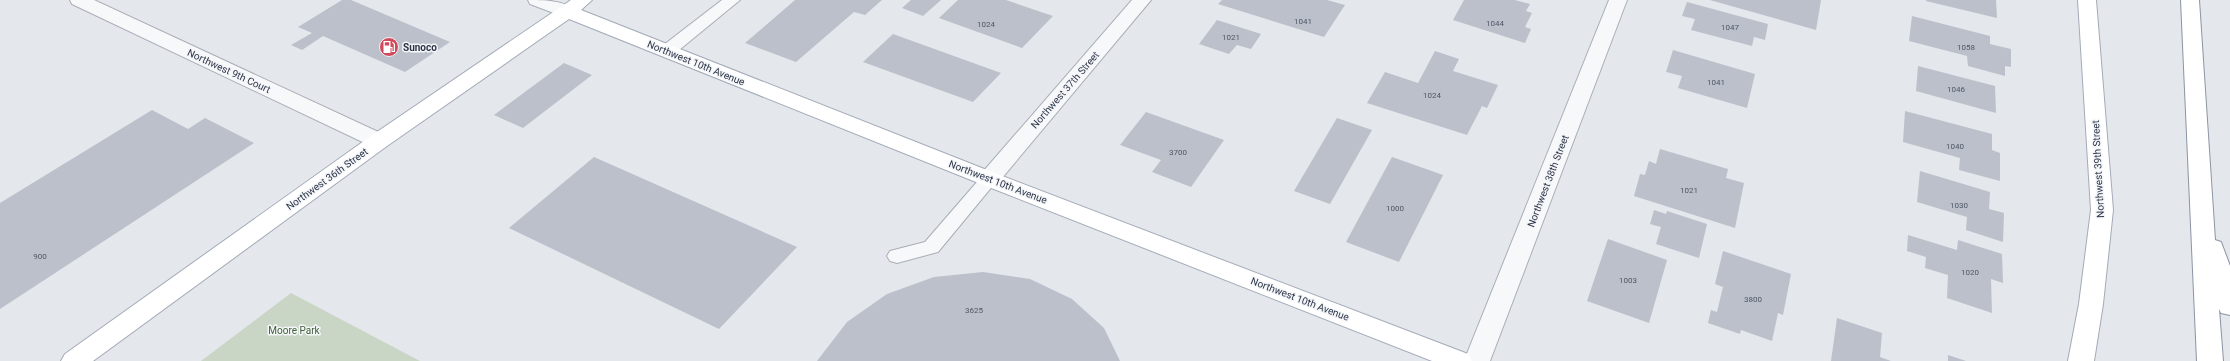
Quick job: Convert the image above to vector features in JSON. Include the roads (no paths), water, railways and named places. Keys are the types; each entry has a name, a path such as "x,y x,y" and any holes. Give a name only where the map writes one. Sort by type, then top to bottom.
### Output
{"main road":[{"name":"Northwest 39th Street","path":"2081,361 2091,304 2102,210 2087,0"},
{"path":"2190,0 2210,361"},
{"name":"Northwest 36th Street","path":"74,361 380,141 574,6"},
{"name":"Northwest 10th Avenue","path":"574,6 667,51 989,179 1459,361"},
{"path":"2201,210 2230,306"}],"street":[{"name":"Northwest 9th Court","path":"79,0 380,141"},
{"name":"Northwest 10th Avenue","path":"537,0 574,6"},
{"name":"Northwest 37th Street","path":"989,179 1142,0"},
{"name":"Northwest 38th Street","path":"1477,361 1618,0"}],"lane":[{"path":"667,51 732,0"},
{"path":"897,256 931,247 989,179"}],"place":[{"name":"Sunoco","path":"389,47"}],"park label":[{"name":"Moore Park","path":"294,330"}]}
